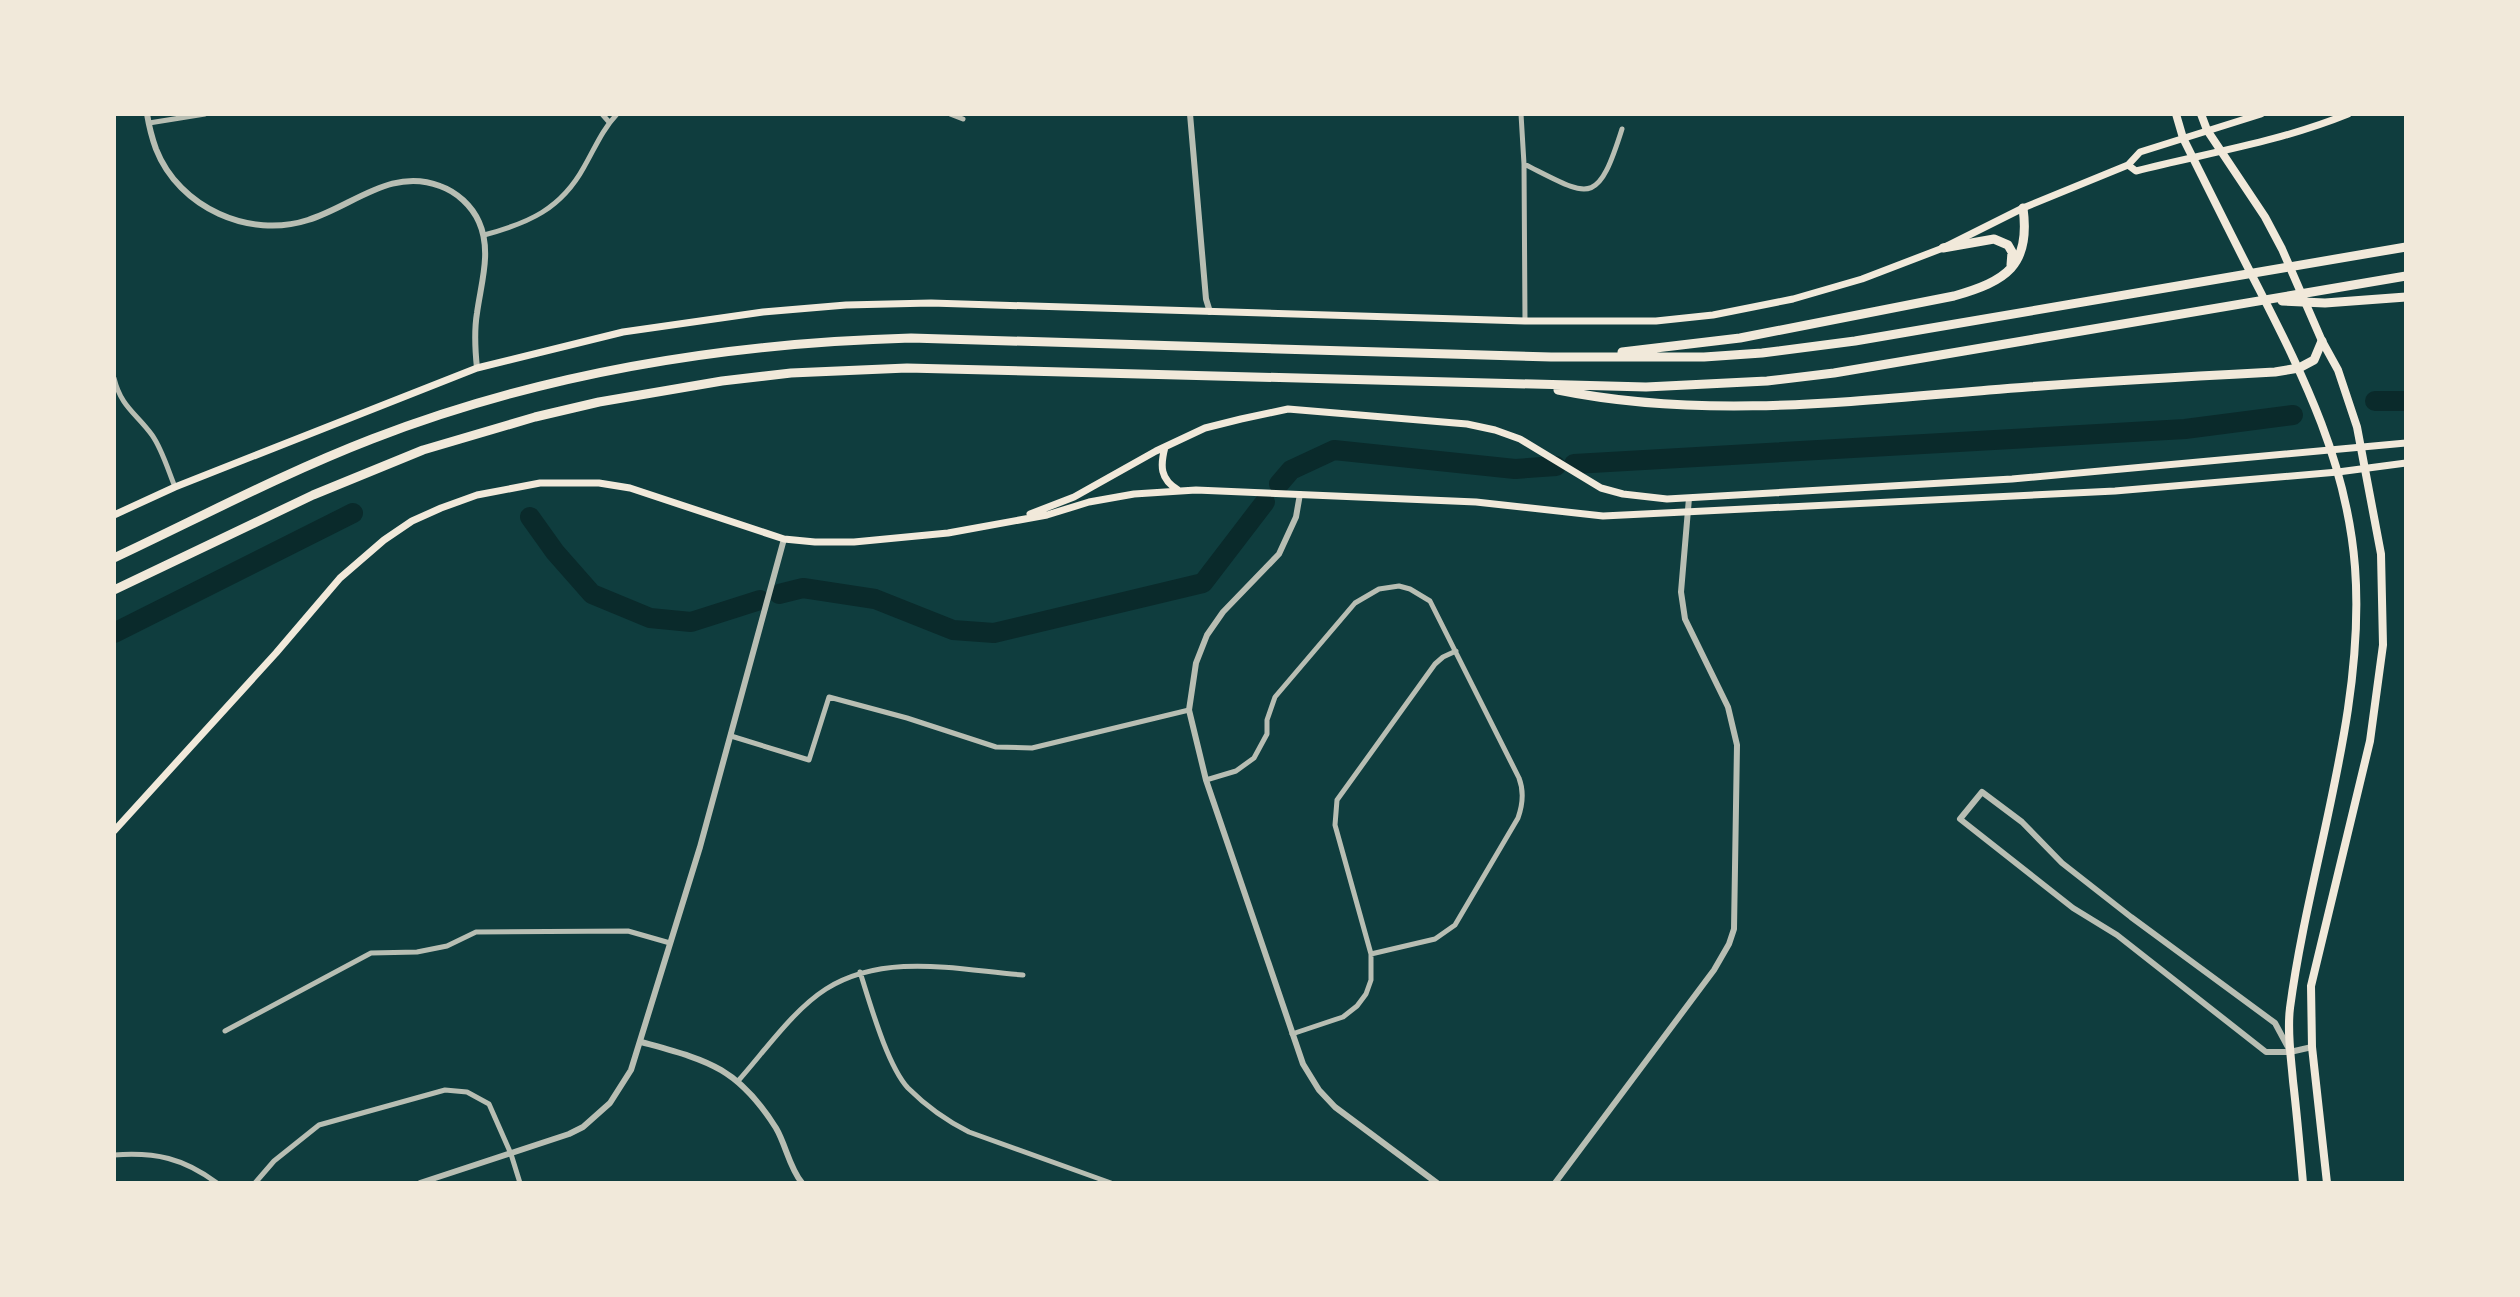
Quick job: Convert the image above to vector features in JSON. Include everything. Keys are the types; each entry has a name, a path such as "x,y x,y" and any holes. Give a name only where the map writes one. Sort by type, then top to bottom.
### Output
{"highway":[{"path":"1579,357 1740,338 1979,289 2001,278 2020,255 2025,242 2023,208"},
{"path":"1943,248 1994,239 2003,242 2012,252 2011,268"},
{"path":"114,558 312,464 441,414 559,381 722,351 840,340 911,338 1579,357 1704,357 1855,341 2406,246"},
{"path":"114,590 313,495 423,450 599,402 722,381 791,373 907,368 1661,387 1767,381 1874,366 2406,276"},
{"path":"2263,300 2341,302 2406,297"},
{"path":"1535,385 1602,399 1711,406 1828,403 2275,372 2299,368 2314,360 2322,341"}],"main road":[{"path":"2176,114 2193,159 2299,368 2332,450 2349,523 2355,566 2357,612 2343,737 2299,952 2290,1012 2290,1052 2303,1183"},
{"path":"2201,114 2207,130 2265,217 2338,370 2357,427 2381,554 2383,645 2370,741 2311,986 2312,1047 2327,1183"},
{"path":"114,515 175,487 477,368 623,332 777,311 931,303 1525,321 1656,321 1713,315 1793,299 1862,279 1943,248 2023,208 2128,165 2140,152 2261,114"},
{"path":"2128,165 2136,171 2222,153 2322,125 2348,114"},
{"path":"999,524 1074,497 1205,428 1288,409 1452,423 1495,430 1520,439 1601,488 1667,499 2012,479 2406,443"},
{"path":"1165,447 1161,467 1163,476 1180,491"},
{"path":"114,831 340,578 384,540 412,521 441,508 477,495 540,483 599,483 630,488 784,539 854,542 948,533 1047,515 1089,502 1134,494 1180,491 1476,502 1603,516 2028,497 2338,472 2406,463"}],"street":[{"path":"147,114 157,151 179,185 206,207 238,222 293,224 327,213 386,184 407,180 428,181 457,195 478,219 484,235 486,263 475,339 477,368"},
{"path":"149,123 205,114"},
{"path":"602,114 609,122"},
{"path":"484,235 531,220 556,203 571,188 599,137 617,114"},
{"path":"950,114 963,119"},
{"path":"1190,114 1206,299 1210,312"},
{"path":"1521,114 1525,321"},
{"path":"1524,164 1574,189 1590,190 1610,167 1622,129"},
{"path":"114,378 126,408 153,436 175,487"},
{"path":"1300,494 1296,517 1279,554 1223,612 1207,635 1196,663 1189,710 1206,780 1303,1064 1319,1090 1335,1107 1437,1183"},
{"path":"1555,1183 1714,970 1734,929 1737,745 1728,707 1685,619 1681,592 1689,498"},
{"path":"420,1183 569,1134 610,1103 631,1070 700,847 784,539"},
{"path":"1206,780 1236,771 1254,758 1267,734 1267,720 1275,697 1355,603 1379,589 1399,586 1430,601 1519,778 1522,806 1518,818 1455,925 1435,939 1371,954"},
{"path":"1291,1035 1343,1017 1366,994 1371,980 1371,954 1335,825 1337,800 1435,664 1456,651"},
{"path":"731,736 809,760 829,697 996,747 1018,748 1046,745 1189,710"},
{"path":"2290,1052 2275,1023 2062,863 2022,822 1982,792 1960,819 2073,908 2117,935 2266,1052 2290,1052 2312,1047"},
{"path":"225,1031 371,953 417,952 447,946 476,932 628,931 670,943"},
{"path":"738,1081 802,1009 825,989 860,972 906,966 1023,975"},
{"path":"860,972 887,1050 906,1086 949,1122 969,1132 1111,1183"},
{"path":"641,1042 698,1057 747,1088 777,1129 802,1183"},
{"path":"255,1183 274,1161 319,1125 445,1090 467,1092 489,1104 520,1183"},
{"path":"114,1155 160,1156 182,1161 217,1183"}],"waterway":[{"path":"2375,401 2406,401"},
{"path":"1574,464 2185,429 2293,415"},
{"path":"1279,484 1291,470 1334,450 1515,469 1556,466"},
{"path":"779,594 803,588 875,599 953,630 994,633 1203,583 1265,502"},
{"path":"114,633 353,513"},
{"path":"530,517 555,552 592,594 650,618 691,622 760,600"}]}
